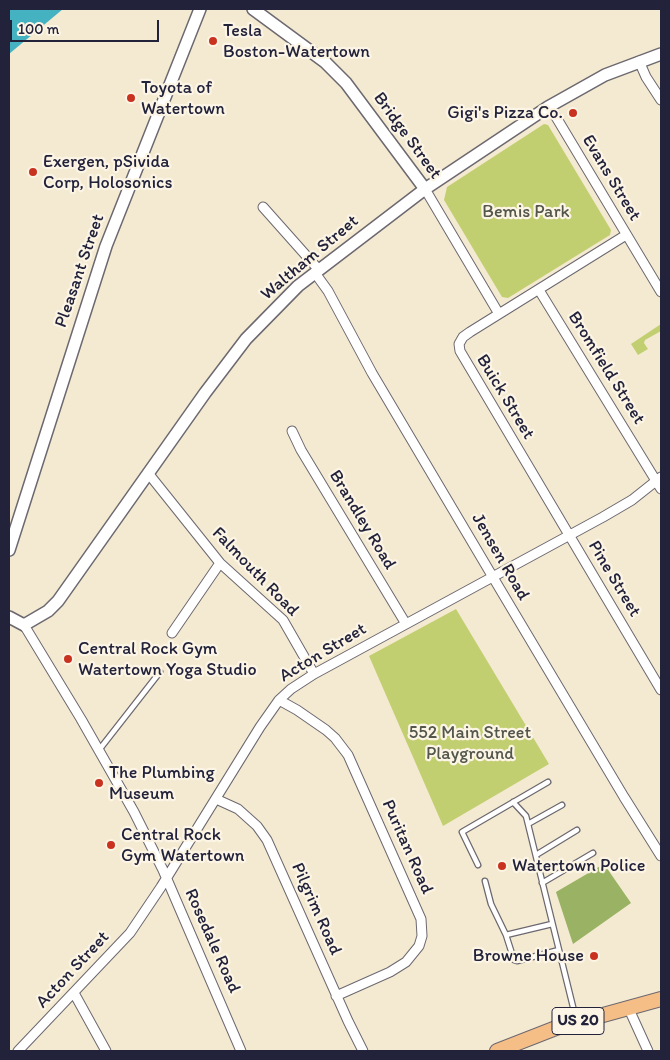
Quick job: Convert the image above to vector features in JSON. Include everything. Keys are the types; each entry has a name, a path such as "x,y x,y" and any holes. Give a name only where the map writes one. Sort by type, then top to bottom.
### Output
{"main road":[{"name":"US 20","path":"497,1051 544,1032 661,999"}],"street":[{"name":"Pleasant Street","path":"9,550 108,239 200,9"},
{"name":"Bridge Street","path":"253,9 325,62 346,83 425,189 499,314"},
{"name":"Waltham Street","path":"24,626 48,611 58,602 205,393 246,339 286,298 317,271 425,189 548,107 587,84 661,54"},
{"path":"640,61 646,77 661,100"},
{"name":"Evans Street","path":"548,107 556,117 661,292"},
{"name":"Jensen Road","path":"263,207 317,271 372,374 661,856"},
{"name":"Buick Street","path":"569,535 460,351 459,344 463,337 626,235"},
{"name":"Bromfield Street","path":"539,290 660,482"},
{"name":"Brandley Road","path":"292,431 300,448 406,624"},
{"name":"Falmouth Road","path":"148,474 220,563 283,620 314,674"},
{"name":"Acton Street","path":"18,1051 130,933 166,879 260,727 279,700 291,688 618,509 660,482"},
{"name":"Pine Street","path":"569,535 661,690"},
{"path":"172,633 220,563"},
{"name":"Rosedale Road","path":"9,617 24,626 134,812 166,879 241,1051"},
{"name":"Puritan Road","path":"279,700 326,730 348,755 421,919 422,936 419,946 406,962 390,972 336,996"},
{"name":"Pilgrim Road","path":"216,799 238,809 257,826 267,840 336,996 363,1051"},
{"path":"74,993 106,1051"},
{"path":"628,1007 648,1051"}],"lane":[{"path":"99,750 160,672"},
{"path":"478,865 462,832 548,782"},
{"path":"513,802 525,814 528,824 576,1022"},
{"path":"528,824 562,805"},
{"path":"536,855 577,830"},
{"path":"542,883 593,853"},
{"path":"485,881 491,904 516,961 558,950"},
{"path":"506,935 552,924"}],"green space":[{"name":"Bemis Park","path":"544,124 548,125 611,230 610,235 508,298 502,297 444,200 447,187"},
{"path":"661,324 661,331 645,340 644,343 648,349 638,355 631,344"},
{"name":"552 Main Street Playground","path":"456,609 549,764 443,826 369,656"},
{"path":"604,864 631,903 573,944 556,892"}],"water":[{"path":"9,9 63,9 9,54"}],"place":[{"name":"Tesla Boston-Watertown","path":"213,41"},
{"name":"Toyota of Watertown","path":"131,98"},
{"name":"Gigi's Pizza Co.","path":"573,113"},
{"name":"Exergen, pSivida Corp, Holosonics","path":"33,172"},
{"name":"Central Rock Gym Watertown Yoga Studio","path":"68,659"},
{"name":"The Plumbing Museum","path":"99,783"},
{"name":"Central Rock Gym Watertown","path":"111,845"},
{"name":"Watertown Police","path":"502,866"},
{"name":"Browne House","path":"594,956"}]}
